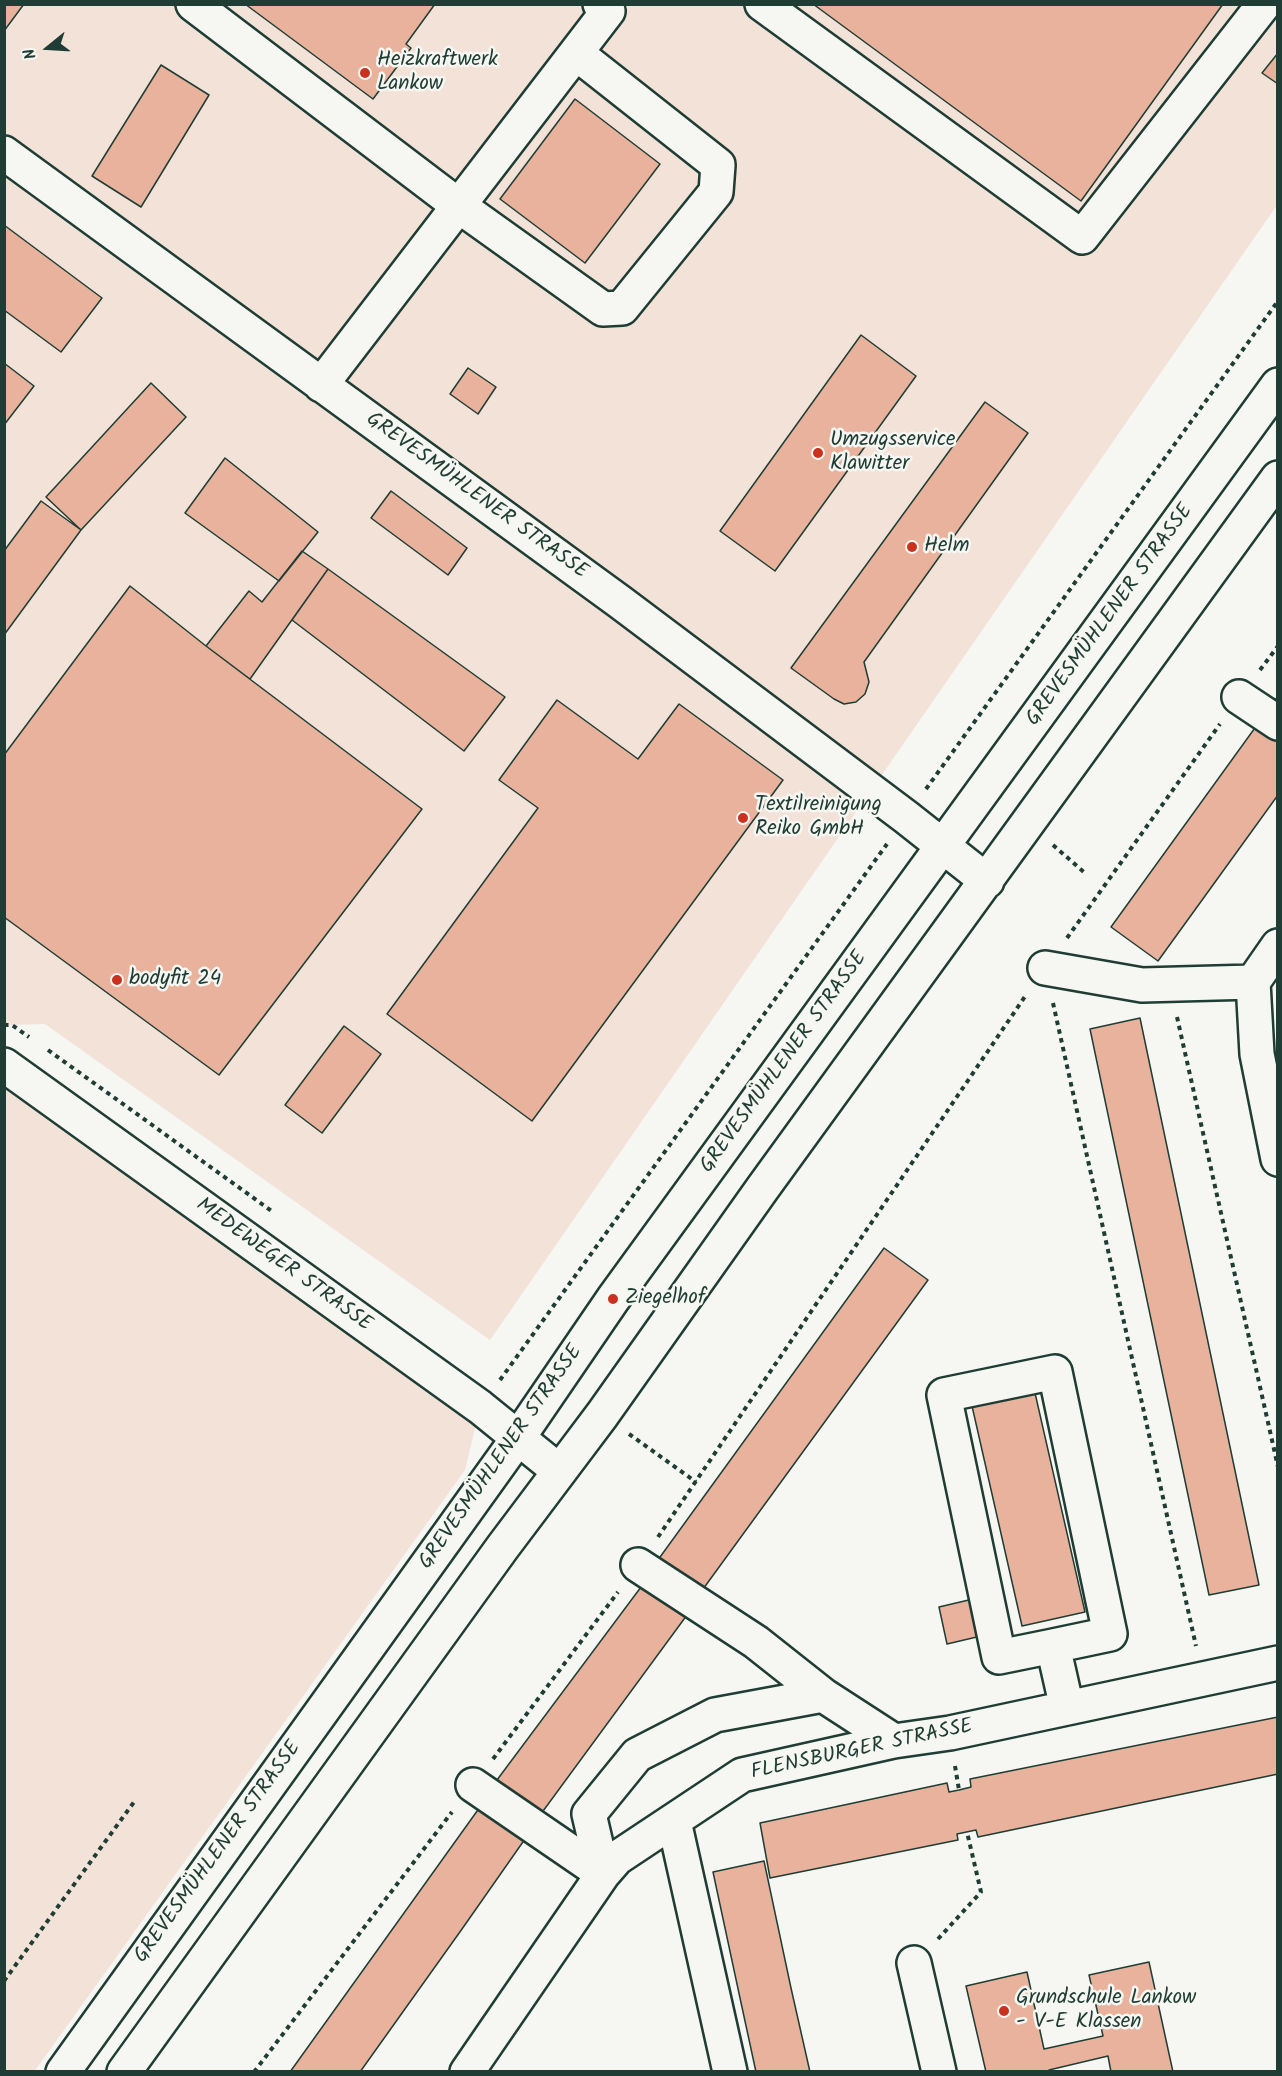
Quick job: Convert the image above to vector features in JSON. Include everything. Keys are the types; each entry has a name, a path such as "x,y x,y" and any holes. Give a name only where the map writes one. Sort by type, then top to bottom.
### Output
{"street":[{"path":"193,4 459,206 603,309 622,308 716,192 718,165 576,53"},
{"path":"321,384 608,11 600,4"},
{"path":"762,4 1082,237 1263,4"},
{"name":"GREVESMÜHLENER STRASSE","path":"4,153 620,602 944,846 987,881"},
{"name":"GREVESMÜHLENER STRASSE","path":"63,2072 518,1438 613,1299 1278,385"},
{"path":"124,2072 559,1471 602,1415 762,1190 1278,478"},
{"path":"1239,697 1278,723"},
{"path":"1278,946 1253,982 1257,1054 1278,1159"},
{"path":"1045,968 1142,985 1253,982"},
{"name":"MEDEWEGER STRASSE","path":"4,1065 471,1401 559,1471"},
{"path":"1055,1372 1110,1634 1053,1646 999,1658 944,1395 1055,1372"},
{"path":"638,1565 756,1642 824,1695 894,1741"},
{"path":"1053,1646 1067,1708"},
{"name":"FLENSBURGER STRASSE","path":"467,2072 603,1874 617,1858 742,1776 894,1741 950,1733 1278,1663"},
{"path":"603,1874 589,1814 637,1755 715,1715 824,1695"},
{"path":"473,1785 603,1874"},
{"path":"674,1821 730,2072"},
{"path":"914,1963 939,2072"}],"path":[{"path":"254,2072 638,1565 1045,968 1278,646"},
{"path":"1045,968 1203,1679"},
{"path":"1169,984 1278,1467"},
{"path":"602,1415 696,1482"},
{"path":"4,1981 134,1802"},
{"path":"914,1963 956,1922 981,1892 967,1832"}],"shaded area":[{"path":"4,5 1277,5 1277,205 490,1340 45,1024 5,1025"},
{"path":"4,1065 480,1407 465,1470 34,2072 4,2071"}],"building":[{"path":"4,4 24,4 4,31"},
{"name":"Heizkraftwerk Lankow","path":"245,4 435,4 406,44 411,48 373,99"},
{"path":"813,4 1223,4 1081,201"},
{"path":"1278,53 1278,84 1262,73"},
{"path":"161,65 209,95 141,207 92,176"},
{"path":"575,99 660,164 585,263 500,199"},
{"path":"4,225 102,298 61,352 4,310"},
{"name":"Umzugsservice Klawitter","path":"861,335 916,376 775,571 720,531"},
{"path":"4,363 34,386 4,425"},
{"path":"468,368 496,387 478,414 450,394"},
{"path":"151,383 186,417 81,530 46,497"},
{"name":"Helm","path":"985,402 1028,433 864,662 869,682 865,694 856,702 844,704 791,668"},
{"path":"225,458 318,532 279,581 185,513"},
{"path":"391,491 467,548 448,575 371,518"},
{"path":"41,501 81,530 4,635 4,551"},
{"path":"302,551 328,569 250,679 206,646 249,591 262,602"},
{"path":"328,569 505,697 464,751 292,620"},
{"path":"130,586 422,809 219,1075 4,917 4,755"},
{"path":"1278,696 1278,795 1158,961 1111,927"},
{"path":"557,700 638,759 679,704 783,780 532,1121 387,1014 538,808 499,780"},
{"path":"1140,1018 1259,1585 1209,1595 1090,1029"},
{"path":"344,1026 381,1054 322,1133 285,1105"},
{"path":"884,1248 928,1280 698,1596 655,1564"},
{"path":"1035,1393 1085,1612 1022,1626 972,1406"},
{"path":"644,1583 687,1615 535,1822 491,1788"},
{"path":"973,1599 981,1636 947,1644 939,1607"},
{"path":"1278,1717 1278,1774 978,1837 976,1830 957,1834 958,1840 770,1878 760,1823 947,1783 949,1792 959,1790 971,1787 970,1779"},
{"path":"480,1807 525,1839 360,2072 290,2072"},
{"path":"764,1861 810,2072 756,2072 713,1872"},
{"name":"Grundschule Lankow - V-E Klassen","path":"1149,1962 1173,2072 1111,2072 1108,2056 1049,2070 1050,2072 986,2072 966,1986 1027,1972 1044,2049 1103,2036 1089,1975"}],"place":[{"name":"Heizkraftwerk Lankow","path":"365,73"},
{"name":"Umzugsservice Klawitter","path":"818,453"},
{"name":"Helm","path":"912,547"},
{"name":"Textilreinigung Reiko GmbH","path":"743,818"},
{"name":"bodyfit 24","path":"117,980"},
{"name":"Ziegelhof","path":"613,1299"},
{"name":"Grundschule Lankow - V-E Klassen","path":"1004,2011"}]}
